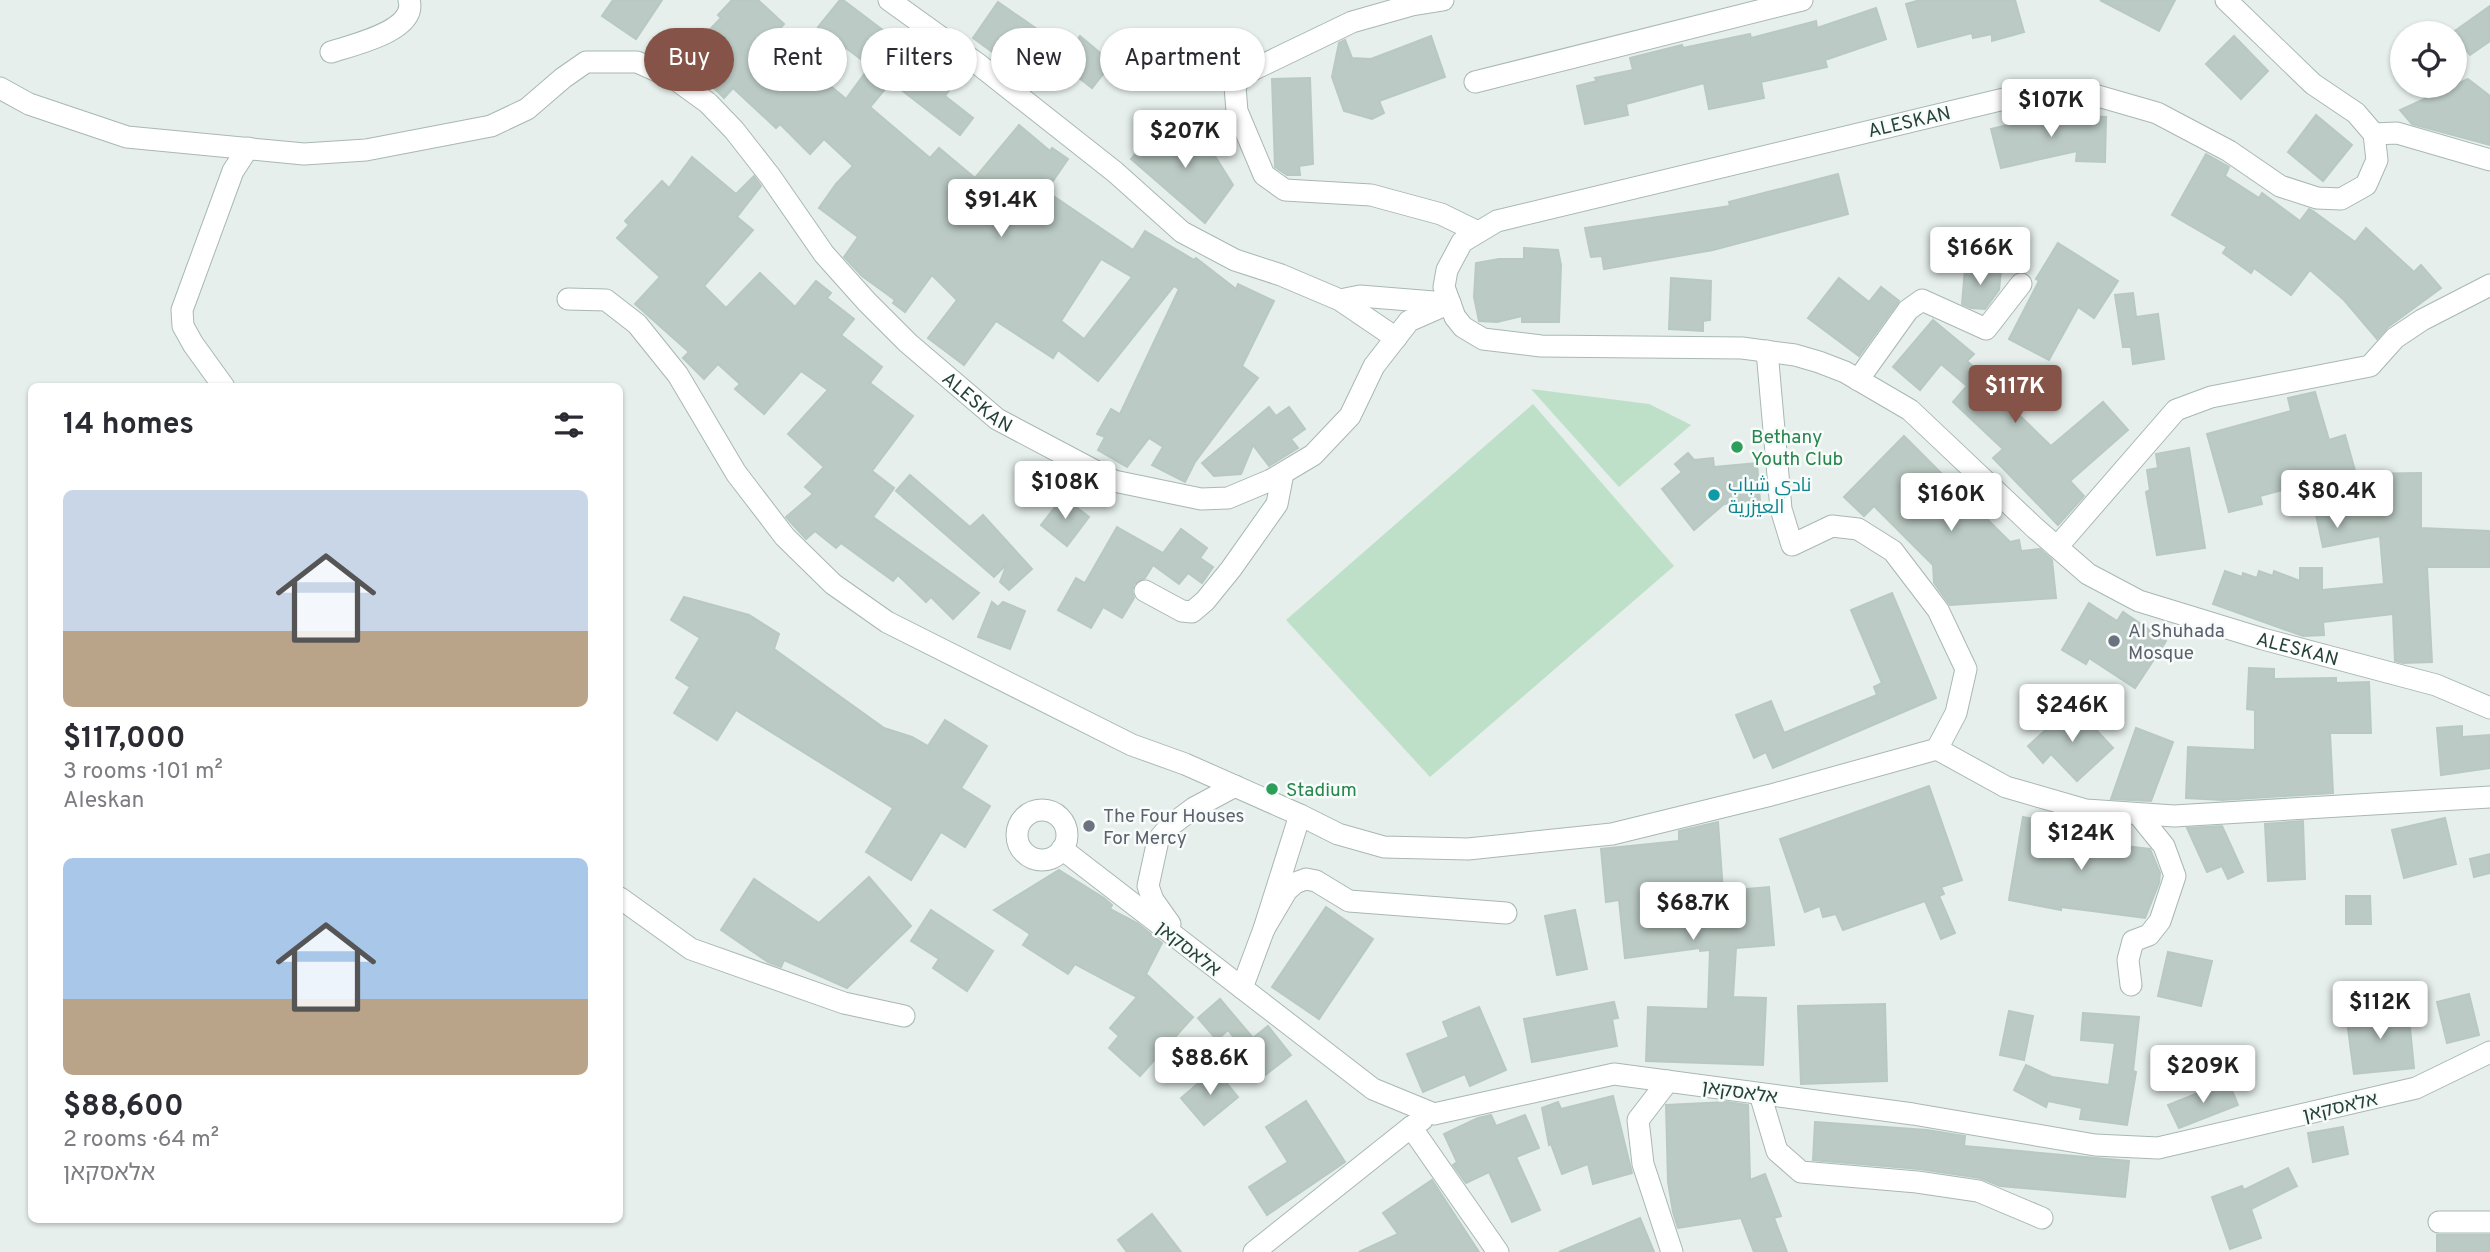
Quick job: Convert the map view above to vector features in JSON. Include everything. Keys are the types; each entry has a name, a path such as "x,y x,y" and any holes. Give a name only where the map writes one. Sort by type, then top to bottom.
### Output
{"street":[{"path":"331,52 383,35 406,20 411,6 409,0"},
{"path":"889,0 978,64 1115,172 1182,232 1235,260 1281,275 1340,300 1396,338"},
{"path":"1443,0 1412,5 1352,22 1242,75 1235,87 1237,111 1264,175 1285,190 1371,195 1441,214 1476,231"},
{"path":"1475,82 1802,0"},
{"path":"2226,0 2313,85 2356,113 2374,134 2397,133 2490,160"},
{"name":"ALESKAN","path":"248,148 304,154 366,150 491,126 527,109 586,62 637,62 675,79 708,103 734,130 770,176 824,254 867,302 908,343 997,419 1114,481 1200,499 1228,498 1283,473 1313,455 1350,416 1374,366 1409,321 1450,303"},
{"path":"0,88 29,104 127,137 248,148 233,171 182,310 183,326 221,383"},
{"name":"ALESKAN","path":"2374,134 2377,160 2366,185 2341,199 2318,198 2280,186 2229,151 2157,113 2091,94 2029,93 1509,218 1476,231 1462,242 1447,270 1444,287 1463,327 1483,339 1541,346 1742,348 1795,355 1819,362 1858,380 1910,410 2088,574 2139,601 2263,639 2436,685 2490,708"},
{"path":"1858,380 1908,310 1922,300 1986,329 2021,284"},
{"path":"2057,547 2176,410 2211,397 2370,366 2395,338 2422,320 2490,285"},
{"path":"1340,300 1360,296 1450,303"},
{"path":"568,299 606,300 637,324 678,375 736,473 785,537 833,584 887,622 1132,745 1185,764 1338,834 1384,847 1468,849 1540,843 1626,831 1771,795 1937,749 2006,787 2086,810 2174,816 2490,797"},
{"path":"1767,351 1781,509 1792,545 1832,526 1858,529 1893,551 1938,610 1966,669 1956,713 1937,749"},
{"path":"1145,590 1182,611 1192,612 1205,601 1277,504 1283,473"},
{"path":"1180,940 1153,900 1148,886 1158,839 1186,814 1235,786"},
{"path":"2131,985 2128,960 2133,941 2149,935 2160,921 2175,876 2164,846 2138,814"},
{"path":"1242,988 1264,929 1300,815"},
{"name":"אלאסקאן","path":"1062,849 1373,1089 1434,1114 1614,1074 1913,1114 2095,1146 2158,1148 2416,1088 2490,1052"},
{"path":"1264,929 1287,890 1306,879 1316,881 1349,901 1506,913"},
{"path":"623,900 691,949 844,1003 904,1016"},
{"path":"1668,1081 1638,1120 1643,1164 1672,1252"},
{"path":"1760,1094 1777,1151 1801,1172 1917,1182 1978,1191 2042,1218"},
{"path":"1254,1252 1411,1127 1434,1114"},
{"path":"1411,1127 1498,1252"},
{"path":"2439,1222 2490,1222"}],"green space":[{"path":"1531,389 1649,404 1691,425 1619,487"},
{"path":"1533,404 1674,566 1430,777 1286,620"}],"building":[{"path":"613,0 662,0 636,39 602,16"},
{"path":"732,0 758,0 784,24 780,28 748,28 748,91 837,91 846,99 861,78 861,91 883,91 870,107 930,158 939,148 975,178 1019,125 1050,151 1052,148 1068,159 1046,191 1133,250 1145,231 1194,260 1196,258 1236,289 1238,284 1274,301 1242,366 1258,378 1195,462 1185,482 1152,465 1163,447 1149,438 1127,467 1098,450 1105,437 1097,434 1111,409 1120,414 1179,289 1174,286 1098,381 1058,350 1053,358 996,321 964,365 928,338 957,300 932,275 905,312 893,303 895,300 862,276 844,257 858,237 819,208 853,166 824,139 810,154 780,124 776,128 734,89 734,28 711,28 721,18 718,15","holes":["1101,259 1132,277 1084,339 1061,321"]},
{"path":"840,0 880,28 861,28 861,59 847,49 847,28 818,27"},
{"path":"1920,0 2015,0 2024,32 1992,41 1992,34 1973,38 1972,33 1918,47 1906,4"},
{"path":"2100,0 2175,0 2159,31"},
{"path":"998,2 1036,28 991,28 991,51 977,41 977,32"},
{"path":"2490,6 2490,41 2470,55 2467,51 2467,22"},
{"path":"1876,8 1886,39 1825,60 1827,67 1761,82 1764,98 1709,109 1704,83 1626,104 1628,115 1585,124 1577,86 1597,81 1595,78 1633,70 1630,58 1682,45 1683,48 1750,34 1751,38 1816,21 1817,28"},
{"path":"1431,36 1445,77 1379,101 1384,113 1372,119 1344,111 1332,77 1339,43 1345,40 1352,58 1371,59"},
{"path":"2234,36 2268,71 2241,99 2206,64"},
{"path":"1086,41 1100,53 1100,78 1092,88 1086,83"},
{"path":"1310,78 1313,164 1299,166 1300,175 1287,175 1275,167 1272,79"},
{"path":"2467,79 2490,96 2490,145 2412,124 2400,110 2426,98 2467,98"},
{"path":"717,91 730,91 724,98"},
{"path":"903,91 949,91 945,96 973,118 960,135"},
{"path":"2065,111 2067,115 2106,117 2105,162 2076,161 2077,151 2001,168 1991,129"},
{"path":"2316,115 2352,145 2323,181 2288,152"},
{"path":"1159,127 1169,137 1178,127 1208,145 1233,185 1205,223 1131,159"},
{"path":"2206,154 2229,167 2225,176 2259,198 2262,193 2300,221 2309,209 2355,242 2366,228 2414,272 2421,265 2441,288 2388,327 2377,339 2344,300 2310,270 2291,295 2254,268 2251,273 2223,253 2227,247 2172,215"},
{"path":"692,157 736,194 754,176 761,186 737,217 753,230 704,286 726,308 760,273 795,307 816,281 831,293 827,298 854,319 841,335 882,367 870,383 913,416 872,471 894,488 873,517 979,593 953,619 931,597 926,602 898,575 893,581 841,543 836,548 815,531 806,539 786,517 813,494 805,487 824,467 788,434 828,390 801,371 764,414 735,389 740,384 718,364 704,379 683,358 689,352 635,304 660,277 617,238 629,225 625,221 662,181 669,188"},
{"path":"1838,174 1848,214 1713,250 1604,269 1602,256 1591,257 1585,228 1730,206 1729,202"},
{"path":"2058,243 2118,281 2094,318 2078,307 2049,360 2009,339 2039,281 2036,279"},
{"path":"1524,248 1558,250 1561,265 1559,322 1522,322 1522,316 1497,322 1479,321 1474,297 1476,263 1524,259"},
{"path":"1965,268 2001,271 1999,290 1985,309 1962,304"},
{"path":"1671,278 1711,281 1710,320 1703,321 1703,331 1669,329"},
{"path":"1839,278 1869,302 1881,287 1899,301 1859,356 1808,318"},
{"path":"2133,293 2136,317 2158,314 2164,359 2133,364 2131,347 2123,347 2115,295"},
{"path":"1933,320 1974,354 1967,361 2018,408 2015,411 2051,446 2103,402 2128,430 2070,481 2084,496 2058,525 1993,458 2003,449 1953,402 1967,386 1941,364 1920,390 1893,367"},
{"path":"2315,392 2329,440 2345,435 2356,474 2421,473 2421,528 2490,531 2490,567 2427,567 2432,662 2395,661 2393,614 2323,622 2324,635 2303,636 2213,604 2225,571 2242,577 2243,573 2257,578 2259,571 2273,576 2274,571 2300,581 2300,568 2322,568 2322,590 2384,584 2380,536 2323,547 2309,483 2260,496 2262,504 2229,512 2207,434 2291,411 2288,398"},
{"path":"1269,407 1276,416 1289,407 1305,429 1291,439 1298,448 1269,466 1253,445 1241,474 1214,476 1202,463"},
{"path":"1904,436 2010,542 2019,540 2021,551 2040,549 2052,560 2056,598 1950,605 1934,583 1933,565 1874,506 1864,516 1844,497"},
{"path":"2189,448 2205,548 2157,555 2146,492 2150,490 2147,470 2158,468 2156,454"},
{"name":"نادي شباب العيزرية","path":"1688,453 1694,460 1713,458 1714,467 1757,463 1760,501 1724,504 1694,530 1662,489 1682,472 1675,464"},
{"path":"910,475 970,527 983,515 1032,569 1009,590 1000,582 1007,564 994,577 896,491"},
{"path":"1063,497 1089,517 1067,546 1041,525"},
{"path":"1117,527 1163,553 1181,529 1207,548 1200,558 1213,567 1202,583 1188,573 1179,584 1153,565 1145,578 1134,584 1134,598 1122,618 1103,607 1091,628 1058,610 1076,578 1085,583"},
{"path":"1892,593 1936,698 1773,768 1766,752 1754,758 1736,715 1771,701 1784,733 1877,695 1874,687 1882,683 1851,610"},
{"path":"684,597 749,615 779,634 774,649 884,728 912,737 928,746 945,720 987,746 961,788 990,806 965,847 941,832 911,880 866,852 893,808 736,710 717,740 674,713 690,687 676,678 700,638 671,620"},
{"path":"992,602 998,607 1003,602 1025,611 1010,649 978,637"},
{"path":"2089,603 2117,621 2123,612 2166,641 2135,688 2089,658 2086,664 2062,650"},
{"path":"2249,668 2274,669 2274,679 2336,678 2336,683 2369,682 2371,733 2330,733 2333,793 2222,800 2186,798 2188,747 2255,750 2255,710 2247,709"},
{"path":"2073,705 2113,748 2077,781 2051,754 2043,763 2028,746"},
{"path":"2462,726 2462,737 2490,735 2490,768 2441,775 2437,728"},
{"path":"2136,728 2173,742 2151,801 2111,799"},
{"path":"1929,786 1962,880 1941,887 1944,894 1939,896 1955,933 1941,939 1925,901 1843,930 1836,914 1823,917 1820,906 1805,912 1780,839"},
{"path":"2023,817 2075,826 2072,840 2150,849 2160,873 2159,883 2145,918 2061,907 2061,910 2009,900"},
{"path":"2445,818 2456,864 2404,878 2392,830"},
{"path":"2303,821 2305,879 2268,881 2265,824"},
{"path":"1718,822 1723,891 1769,887 1774,945 1736,948 1733,997 1766,998 1763,1065 1646,1061 1648,1007 1708,1009 1710,950 1700,951 1700,948 1625,958 1619,900 1606,902 1601,849 1679,841 1679,831"},
{"path":"2222,826 2243,872 2228,879 2222,866 2207,872 2187,828"},
{"path":"2490,854 2490,873 2474,877 2470,859"},
{"path":"1059,870 1104,898 1112,905 1110,909 1137,923 1162,943 1146,974 1193,1017 1140,1076 1109,1048 1119,1036 1110,1028 1137,997 1075,964 1068,974 1023,945 1030,934 994,910"},
{"path":"869,877 911,926 847,988 784,960 781,967 768,962 721,930 754,879 819,923"},
{"path":"2346,896 2370,896 2371,924 2346,924"},
{"path":"1326,907 1373,939 1319,1019 1272,987"},
{"path":"931,910 993,951 967,991 933,968 939,959 911,941"},
{"path":"1575,910 1587,969 1557,975 1545,916"},
{"path":"2168,952 2212,961 2201,1006 2158,996"},
{"path":"2469,994 2479,1035 2447,1043 2437,1002"},
{"path":"1220,999 1253,1038 1268,1026 1291,1055 1264,1076 1228,1030 1217,1040 1198,1018"},
{"path":"1614,1002 1618,1018 1612,1019 1617,1046 1532,1062 1524,1019"},
{"path":"1885,1004 1887,1081 1801,1084 1798,1006"},
{"path":"1479,1007 1506,1070 1470,1086 1465,1074 1423,1092 1407,1054 1449,1037 1443,1022"},
{"path":"2408,1008 2414,1068 2354,1074 2346,1014"},
{"path":"2009,1011 2033,1016 2024,1060 2000,1055"},
{"path":"2083,1013 2139,1017 2133,1071 2136,1072 2127,1125 2080,1119 2082,1108 2048,1101 2046,1107 2014,1090 2026,1065 2052,1077 2109,1085 2115,1043 2081,1040"},
{"path":"1215,1069 1238,1097 1204,1125 1181,1098"},
{"path":"2228,1081 2238,1105 2179,1128 2168,1105"},
{"path":"1613,1096 1632,1173 1593,1184 1588,1164 1562,1174 1551,1144 1549,1145 1542,1108 1558,1102 1561,1109"},
{"path":"1306,1101 1345,1162 1267,1215 1249,1187 1288,1162 1266,1127"},
{"path":"1727,1102 1748,1105 1750,1180 1765,1174 1781,1216 1774,1218 1787,1252 1754,1252 1741,1218 1678,1228 1668,1182 1666,1105"},
{"path":"1491,1115 1496,1126 1525,1115 1539,1148 1516,1157 1540,1210 1512,1222 1489,1172 1466,1183 1453,1165 1457,1162 1444,1134"},
{"path":"1815,1122 1927,1130 1965,1136 1964,1146 2129,1161 2125,1197 2000,1186 1980,1178 1919,1169 1813,1160"},
{"path":"2343,1127 2348,1154 2313,1162 2308,1133"},
{"path":"2288,1168 2297,1186 2251,1209 2261,1238 2230,1249 2212,1197 2242,1186 2244,1190"},
{"path":"1432,1180 1479,1252 1359,1252 1398,1234 1383,1213"},
{"path":"1152,1214 1181,1252 1127,1252 1118,1240"},
{"path":"1640,1218 1654,1252 1559,1252"},
{"path":"2437,1235 2490,1235 2490,1252 2437,1252"}],"place":[{"name":"Bethany Youth Club","path":"1737,447"},
{"name":"نادي شباب العيزرية","path":"1714,495"},
{"name":"Al Shuhada Mosque","path":"2114,641"},
{"name":"Stadium","path":"1272,789"},
{"name":"The Four Houses For Mercy","path":"1089,826"}]}
